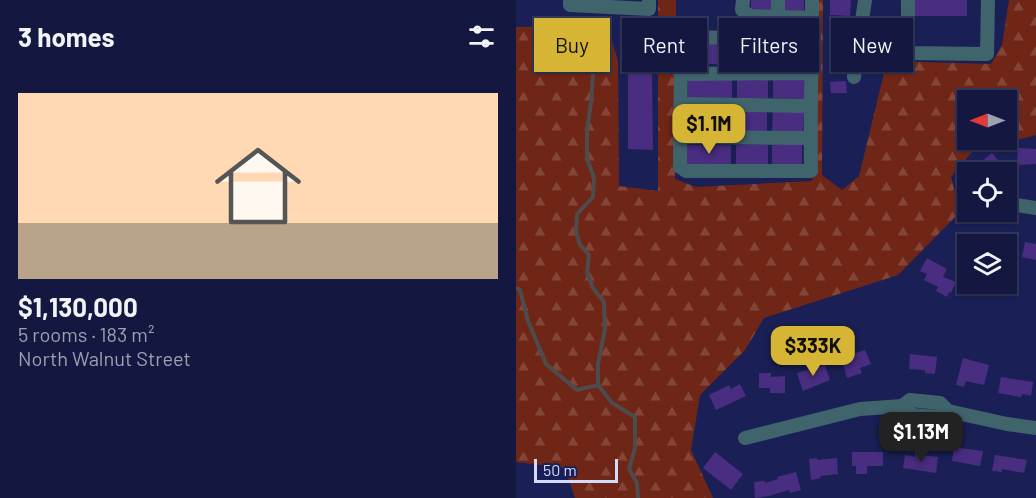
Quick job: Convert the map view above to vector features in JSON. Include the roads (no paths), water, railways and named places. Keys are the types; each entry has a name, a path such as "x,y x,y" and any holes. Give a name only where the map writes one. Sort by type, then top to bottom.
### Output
{"street":[{"path":"570,0 570,5 649,9 650,0"},
{"path":"743,0 742,10 750,16 812,18 812,0"},
{"path":"778,0 778,17"},
{"path":"854,77 865,0"},
{"path":"908,0 908,53 987,54 988,0"},
{"path":"681,74 812,73 812,171 686,171 680,167 681,40 687,37 719,38"},
{"path":"681,104 811,106"},
{"path":"680,137 811,138"},
{"path":"1017,205 1036,208"},
{"path":"745,438 860,409 902,406 910,400 940,403 948,411 1036,428"}],"waterway":[{"path":"592,72 587,158 594,178 593,197 577,214 576,231 580,245 589,255 587,273 593,288 604,302 605,329 598,364 598,385 612,403 635,417 635,448 629,469 637,483 638,498"},
{"path":"516,288 520,290 528,321 546,364 577,390 598,385"}]}
